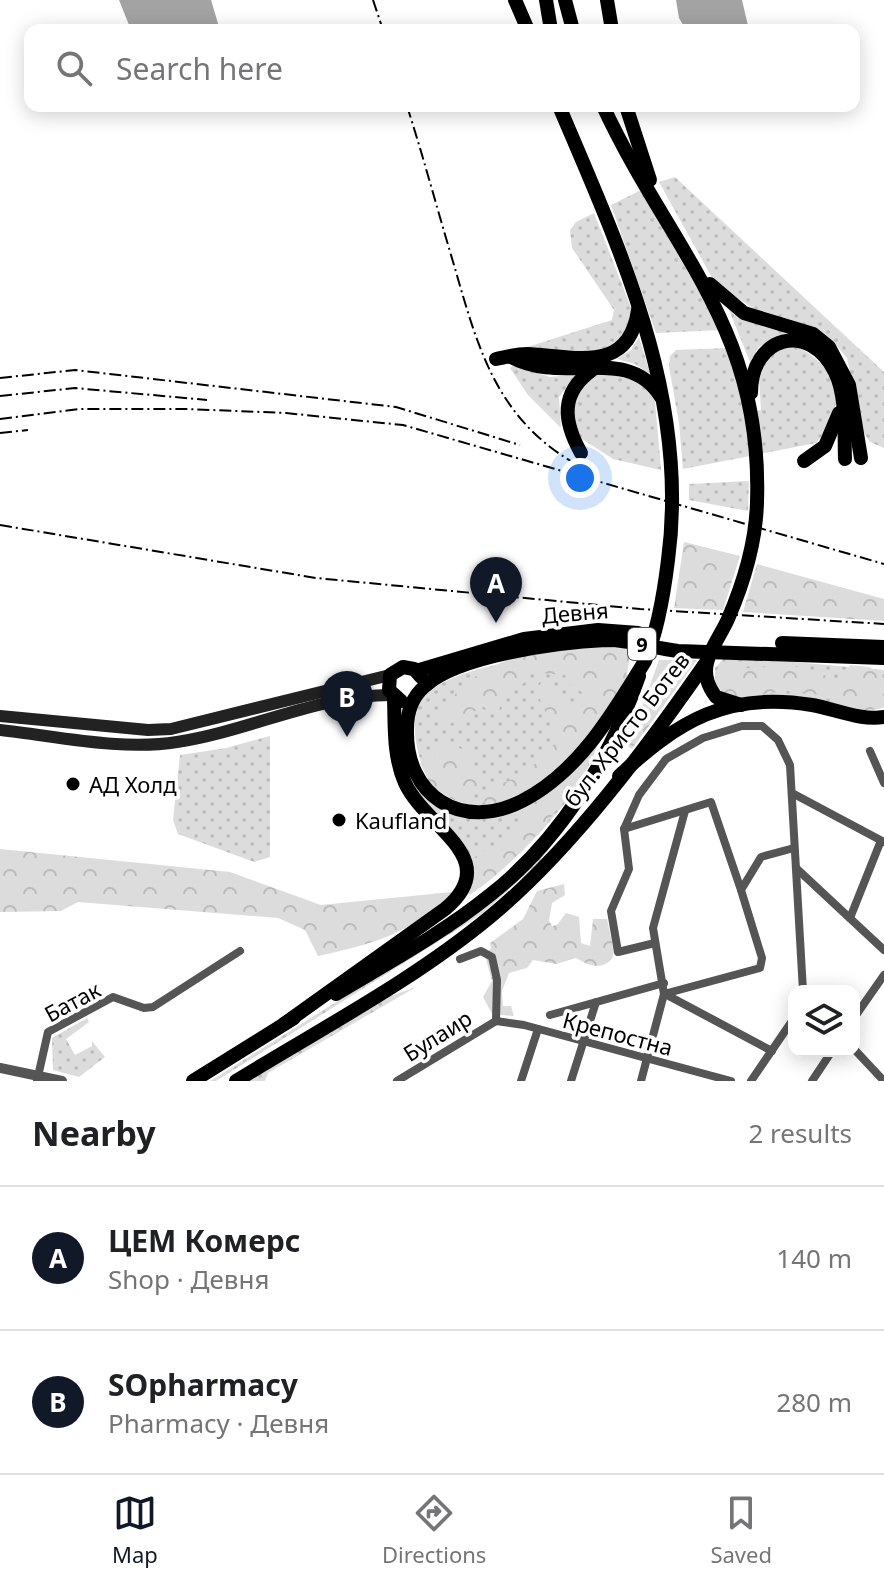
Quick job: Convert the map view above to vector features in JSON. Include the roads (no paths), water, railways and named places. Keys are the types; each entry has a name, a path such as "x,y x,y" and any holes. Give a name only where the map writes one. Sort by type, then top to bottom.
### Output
{"main road":[{"path":"515,0 525,24"},
{"path":"546,0 550,24"},
{"path":"565,0 571,24"},
{"path":"607,0 611,24"},
{"path":"562,112 576,145"},
{"name":"9","path":"568,112 576,145"},
{"path":"606,112 632,164 664,214"},
{"path":"628,112 642,160 664,214"},
{"name":"бул. Христо Ботев","path":"193,1081 467,913 527,860 552,832 597,767 627,710 646,657 665,580 672,522 673,466 666,406 639,303 576,145"},
{"name":"бул. Христо Ботев","path":"237,1080 472,931 530,882 619,776 707,661 734,606 754,528 758,476 752,408 729,334 700,274 664,214"},
{"path":"700,274 744,313 813,334 826,343 847,379 853,458 832,367 816,349 797,340 776,344 758,359 751,380 752,408"},
{"path":"639,303 633,333 625,345 611,353 574,359 526,354 504,358 549,369 615,367 637,374 652,385 666,406"},
{"path":"581,453 568,426 567,402 577,382 595,369"},
{"path":"804,461 829,440 842,401"},
{"name":"Девня","path":"416,671 494,645 598,630 684,643 732,641 881,656"},
{"name":"Девня","path":"417,694 433,680 487,658 586,641 624,641 678,651 881,656"},
{"name":"9","path":"417,694 407,720 408,749 412,768 426,792 458,809 498,810 531,797 569,766 595,738 646,657"},
{"path":"707,661 707,681 713,694 722,701 741,705"},
{"path":"0,716 136,729 171,729 390,675 403,667 416,671 417,694 402,701 393,696 333,703 172,743 96,740 0,730"},
{"path":"284,1024 445,909 466,886 468,867 462,853 412,796 402,774 396,749 393,696 387,686 390,675"},
{"path":"619,776 674,729 705,714 741,705 800,703 869,718 884,717"}],"street":[{"path":"655,943 618,952 611,911 629,869 624,829 639,795 666,759 703,738 742,726 762,726 778,740 790,765 803,985"},
{"path":"870,751 884,783"},
{"path":"792,793 882,843 850,918"},
{"path":"624,829 713,803 762,958 760,968 664,994"},
{"path":"641,1081 664,994 653,928 685,811"},
{"path":"741,890 761,857 794,848"},
{"path":"796,868 884,950"},
{"name":"Батак","path":"39,1078 44,1037 48,1032 113,997 150,1008 240,951"},
{"path":"460,959 481,951 492,957 497,980 496,1021"},
{"path":"860,1009 884,975"},
{"path":"550,1015 664,983"},
{"path":"664,994 772,1051"},
{"path":"571,1081 596,1002"},
{"name":"Крепостна","path":"496,1021 538,1029 731,1081"},
{"name":"Булаир","path":"397,1081 496,1021"},
{"path":"751,1081 788,1027"},
{"path":"521,1081 538,1029"},
{"path":"860,1055 884,1081"},
{"path":"812,1081 828,1057"},
{"path":"0,1068 62,1081"}],"railway":[{"path":"373,0 381,24"},
{"path":"409,112 473,327 496,383 531,430 555,451 585,469"},
{"path":"0,378 75,370 396,407 520,445"},
{"path":"0,396 75,388 207,400"},
{"path":"0,419 79,409 186,409 286,413 403,425 884,564"},
{"path":"0,433 28,430"},
{"path":"0,525 316,578 640,609 884,624"}],"place":[{"name":"ЦЕМ Комерс","path":"496,623"},
{"name":"SOpharmacy","path":"347,737"},
{"name":"АД Холд","path":"73,784"},
{"name":"Kaufland","path":"339,820"}]}
